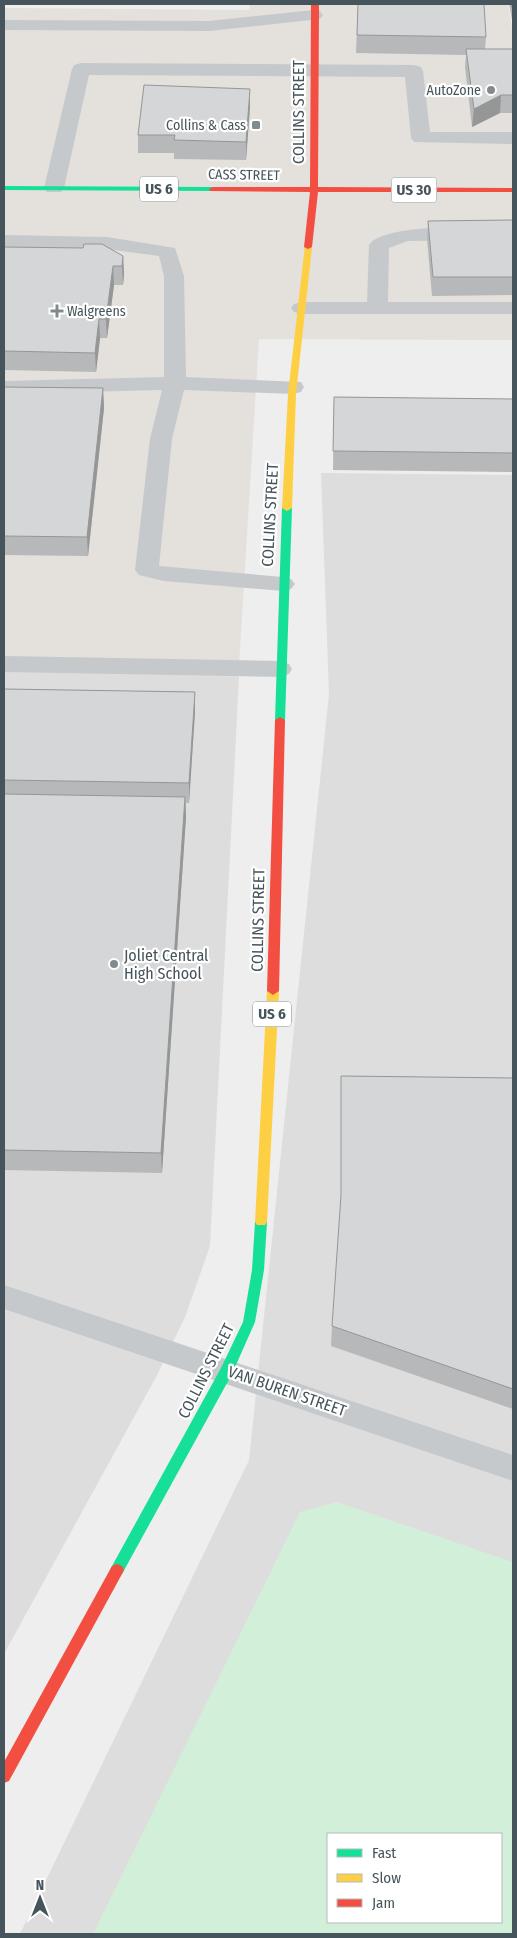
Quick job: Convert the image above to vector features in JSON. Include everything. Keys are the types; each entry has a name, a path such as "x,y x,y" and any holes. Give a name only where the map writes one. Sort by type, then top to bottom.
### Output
{"main road":[{"name":"COLLINS STREET","path":"4,1776 228,1370 249,1322 258,1270 272,1020 282,584 293,387 314,191 314,9"},
{"name":"CASS STREET","path":"4,188 314,191 513,190"}],"street":[{"path":"4,25 209,26 314,9"},
{"path":"54,188 81,69 414,71 421,138 513,138"},
{"path":"377,308 379,245 405,236 513,234"},
{"path":"4,241 110,243 138,245 168,252 174,276 174,383 161,439 147,570 164,574 282,584"},
{"path":"301,308 513,308"},
{"path":"4,387 174,383 293,387"},
{"path":"4,664 280,669"},
{"name":"VAN BUREN STREET","path":"4,1297 228,1370 513,1468"}],"shaded area":[{"path":"250,4 508,4 513,34 513,340 259,339 238,682 4,679 4,8 249,10"},
{"path":"321,473 513,475 513,1934 20,1934 249,1460 329,694"},
{"name":"Joliet Central High School","path":"4,672 239,677 210,1246 185,1317 156,1377 4,1654"}],"green space":[{"path":"337,1502 513,1562 513,1934 93,1934 300,1512"}],"building":[{"path":"358,4 484,4 486,37 357,35"},
{"name":"AutoZone","path":"466,49 513,49 513,95 501,95 474,109"},
{"path":"144,85 250,89 246,142 174,140 175,135 138,135"},
{"path":"513,220 513,277 433,277 428,221"},
{"name":"Walgreens","path":"84,244 102,244 123,256 122,266 113,266 106,319 99,319 95,353 4,351 4,247 83,248"},
{"path":"4,387 103,388 87,537 4,536"},
{"path":"334,397 513,399 513,453 333,451"},
{"path":"4,689 195,692 189,783 4,780"},
{"path":"4,794 185,797 161,1153 4,1150"},
{"path":"341,1076 513,1078 513,1389 332,1326 341,1195"}],"traffic: fast":[{"path":"4,188 213,189"},
{"path":"280,720 287,508"},
{"path":"117,1570 227,1370 249,1322 258,1270 261,1222"}],"traffic: slow":[{"path":"287,508 292,394 308,247"},
{"path":"261,1222 273,991"}],"traffic: jam":[{"path":"308,247 314,191 315,4"},
{"path":"213,189 513,190"},
{"path":"273,991 280,720"},
{"path":"4,1776 117,1570"}],"place":[{"name":"AutoZone","path":"491,90"},
{"name":"Collins & Cass","path":"256,125"},
{"name":"Walgreens","path":"57,311"},
{"name":"Joliet Central High School","path":"114,964"}]}
